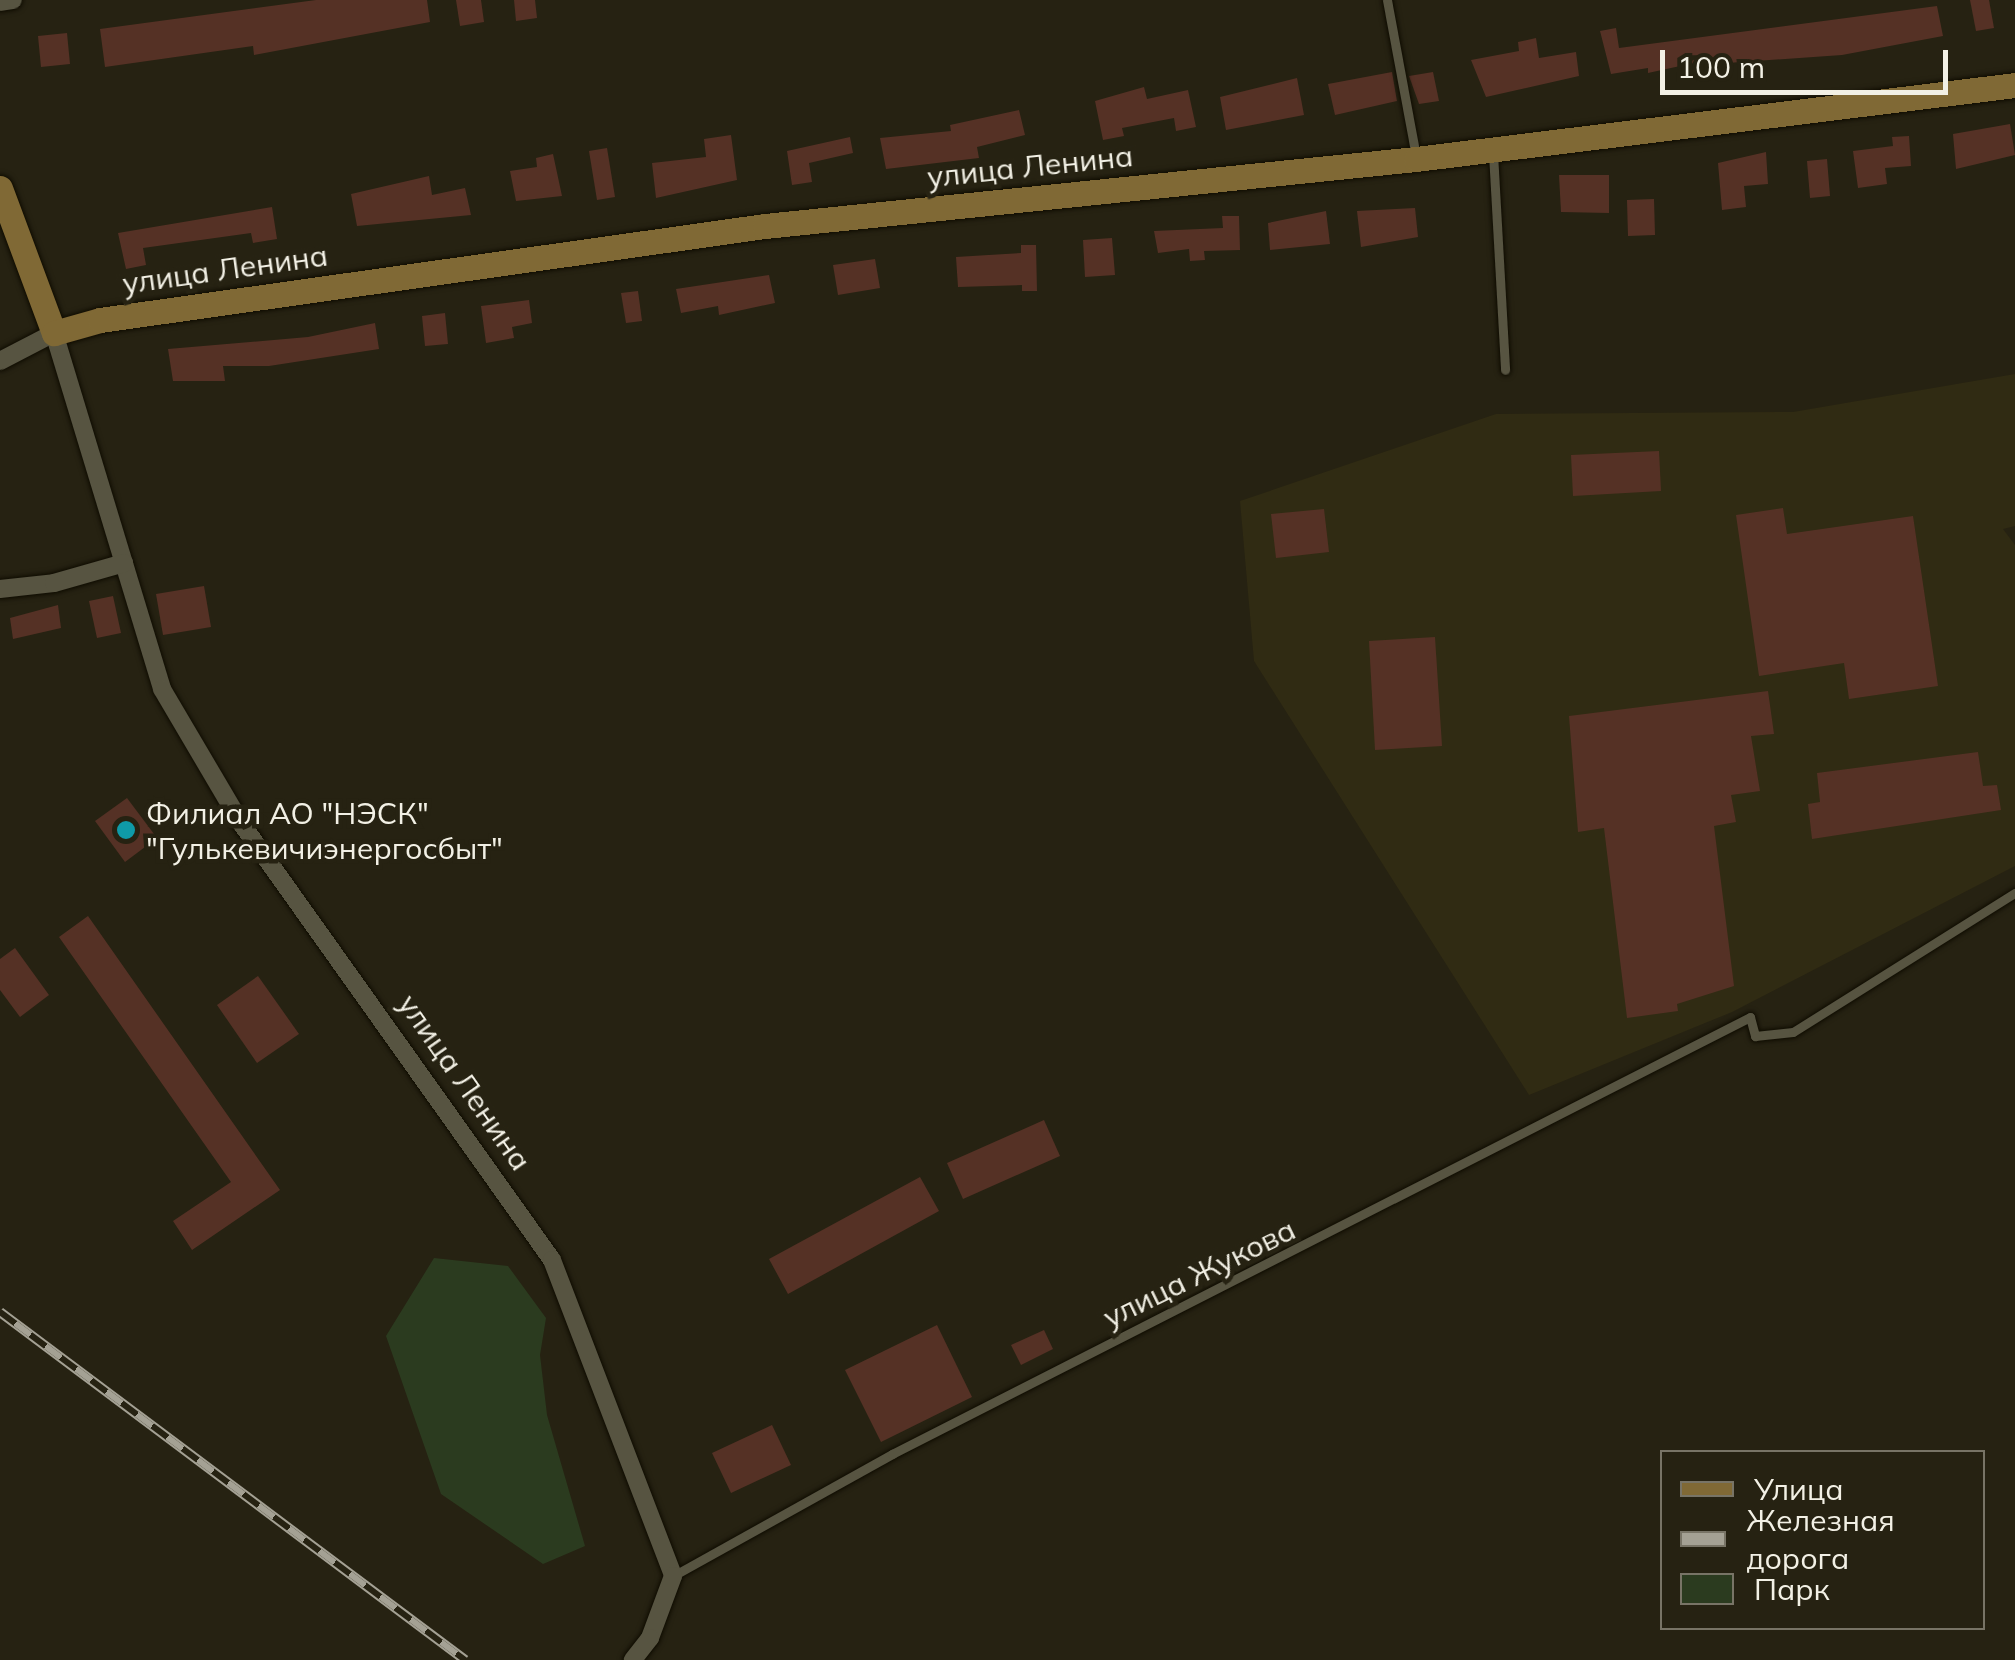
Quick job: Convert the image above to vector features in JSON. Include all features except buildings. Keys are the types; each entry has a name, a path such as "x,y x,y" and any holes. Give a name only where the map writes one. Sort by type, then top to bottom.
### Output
{"street":[{"path":"0,2 12,0"},
{"name":"улица Ленина","path":"0,362 54,334 100,320 765,226 1416,159 2015,85"},
{"name":"улица Ленина","path":"0,188 54,334 162,689 241,823 552,1260 673,1576"},
{"path":"0,589 54,583 124,563"},
{"path":"632,1660 650,1638 673,1576"}],"lane":[{"path":"1386,0 1416,159"},
{"path":"1493,150 1505,370"},
{"name":"улица Жукова","path":"673,1576 892,1454 1750,1016 1755,1036 1792,1032 2015,893"}],"shaded area":[{"path":"2015,374 2015,526 2003,529 2015,545 2015,866 1732,1012 1529,1095 1254,661 1240,501 1496,414 1793,412"}],"green space":[{"path":"434,1258 508,1266 546,1318 540,1355 547,1415 585,1546 543,1564 441,1494 386,1336"}],"railway":[{"path":"0,1312 465,1660"}],"place":[{"name":"Филиал АО \"НЭСК\" \"Гулькевичиэнергосбыт\"","path":"126,830"}]}
